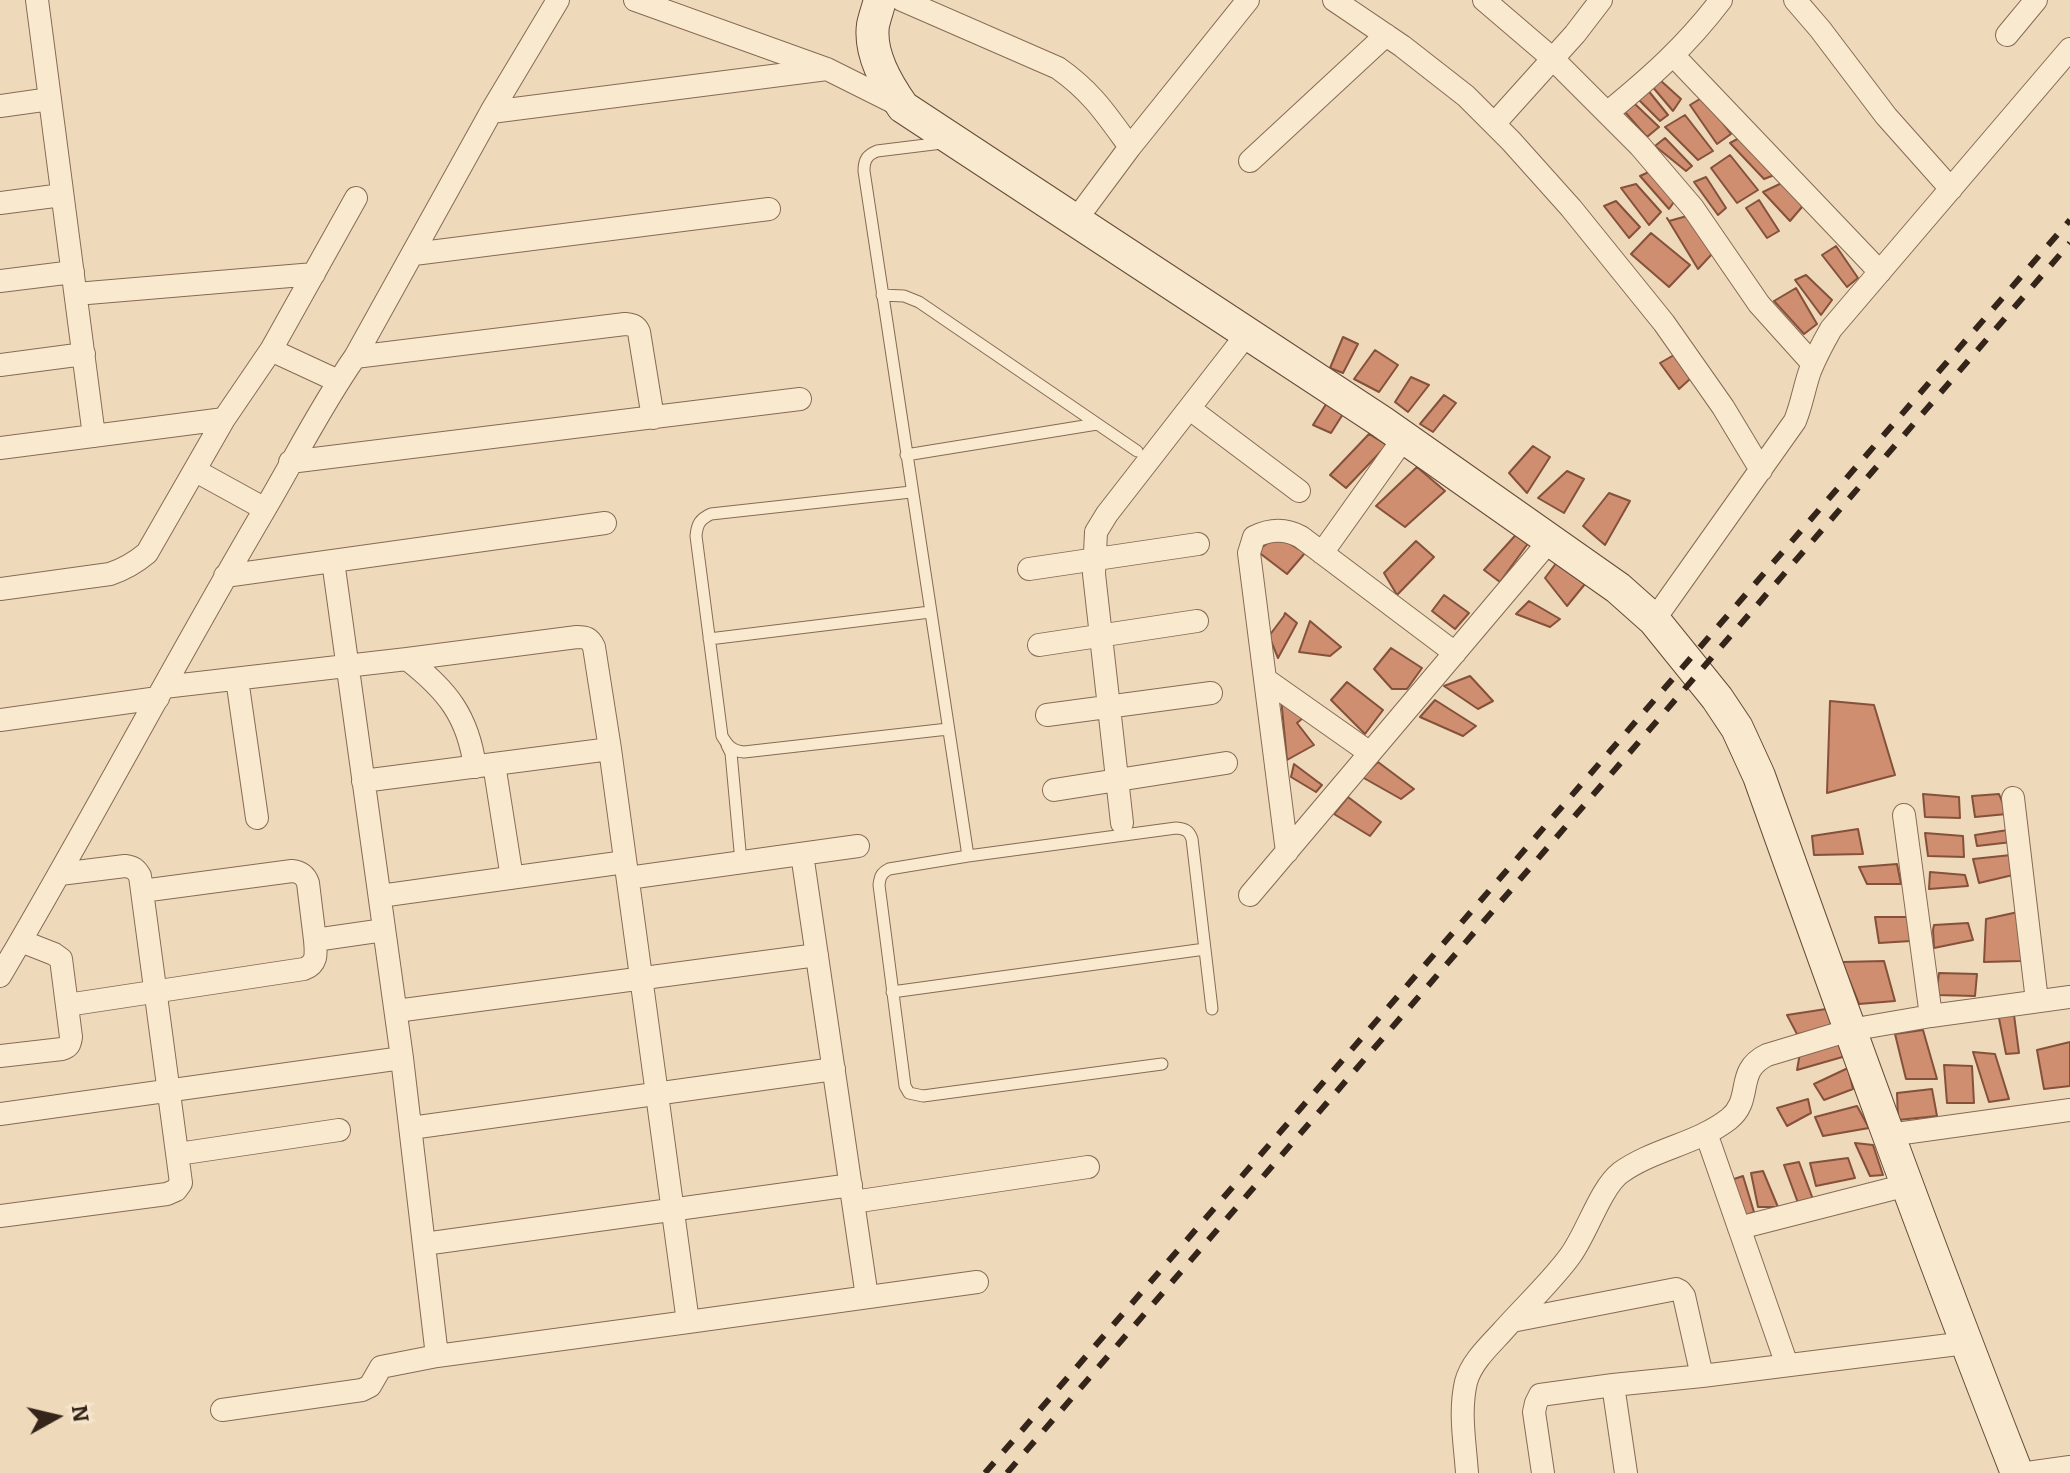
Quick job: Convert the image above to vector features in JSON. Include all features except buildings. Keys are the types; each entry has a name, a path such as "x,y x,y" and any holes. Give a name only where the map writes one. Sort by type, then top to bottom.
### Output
{"street":[{"path":"37,0 94,436"},
{"path":"0,976 290,462 355,357 491,112 558,0"},
{"path":"635,0 827,69 903,107 1404,438 1551,539 1618,588 1654,620 1717,698 1737,728 1759,776 1907,1185 2017,1473"},
{"path":"880,0 873,27 874,48 886,81 903,107"},
{"path":"902,0 1058,68 1093,97 1130,147"},
{"path":"1075,221 1248,0"},
{"path":"1334,0 1466,96 1571,208 1664,323 1723,407 1761,470"},
{"path":"1484,0 1553,59 1640,146 1693,208 1759,304 1813,364"},
{"path":"1494,124 1575,34 1601,0"},
{"path":"1607,113 1674,56 1721,0"},
{"path":"1795,0 1886,116 1951,189"},
{"path":"2007,35 2036,0"},
{"path":"1250,161 1386,35"},
{"path":"1654,620 1795,421 1813,364 1831,329 2070,49"},
{"path":"1674,56 1880,272"},
{"path":"491,112 827,69"},
{"path":"0,106 50,99"},
{"path":"0,203 62,195"},
{"path":"0,589 110,574 126,569 147,553 224,419 271,350 356,198"},
{"path":"414,254 769,209"},
{"path":"0,281 73,272"},
{"path":"76,294 314,274"},
{"path":"355,357 633,325 639,332 653,418"},
{"path":"1122,823 1094,559 1096,532 1247,334"},
{"path":"271,350 338,381"},
{"path":"0,365 84,354"},
{"path":"290,462 800,399"},
{"path":"1190,409 1299,491"},
{"path":"0,448 224,419"},
{"path":"1322,553 1404,438"},
{"path":"196,471 265,509"},
{"path":"225,576 605,523"},
{"path":"1287,852 1249,553 1254,537 1278,530 1292,532 1455,653"},
{"path":"1250,895 1551,539"},
{"path":"1029,569 1198,544"},
{"path":"333,561 396,1011 437,1356"},
{"path":"1039,645 1197,621"},
{"path":"0,720 237,679 585,637 591,640 610,749 688,1322"},
{"path":"407,659 432,678 449,698 465,725 484,765 512,878"},
{"path":"237,679 257,818"},
{"path":"1265,679 1370,753"},
{"path":"1047,715 1211,693"},
{"path":"363,781 610,749"},
{"path":"1054,790 1226,763"},
{"path":"2013,798 2037,1001"},
{"path":"1904,815 1931,1016"},
{"path":"380,896 512,878 741,862 858,846"},
{"path":"802,854 867,1297"},
{"path":"0,1216 167,1194 176,1190 181,1183 140,876 132,867 125,866 60,874"},
{"path":"67,1005 304,969 314,961 315,940 308,883 306,876 300,872 142,891"},
{"path":"315,940 384,930"},
{"path":"0,1056 67,1048 70,1044 61,959 21,941"},
{"path":"396,1011 817,955"},
{"path":"1467,1473 1462,1410 1467,1379 1482,1353 1569,1258 1587,1229 1604,1191 1616,1176 1729,1120 1743,1098 1750,1067 1758,1060 1850,1030 2070,997"},
{"path":"0,1114 402,1058"},
{"path":"411,1128 834,1069"},
{"path":"1889,1135 2070,1110"},
{"path":"178,1154 339,1130"},
{"path":"1706,1133 1787,1365"},
{"path":"424,1244 673,1209 1088,1167"},
{"path":"1739,1228 1907,1185"},
{"path":"222,1410 362,1390 370,1386 381,1367 437,1356 977,1282"},
{"path":"1512,1321 1676,1289 1684,1296 1702,1376"},
{"path":"1543,1473 1534,1412 1540,1395 1966,1343"},
{"path":"1613,1385 1626,1473"},
{"path":"2027,1473 2070,1467"}],"lane":[{"path":"955,142 877,151 864,161 911,492 968,856"},
{"path":"882,295 904,296 919,302 1137,451"},
{"path":"906,455 1097,424"},
{"path":"741,862 731,753 722,736 697,525 702,518 711,514 911,492"},
{"path":"709,639 930,612"},
{"path":"727,745 735,751 744,752 948,729"},
{"path":"1162,1064 914,1096 909,1093 905,1086 879,885 883,872 968,856 1185,829 1192,839 1212,1009"},
{"path":"892,992 1205,949"}],"railway":[{"path":"985,1473 2070,220"},
{"path":"1007,1473 2070,243"}]}
